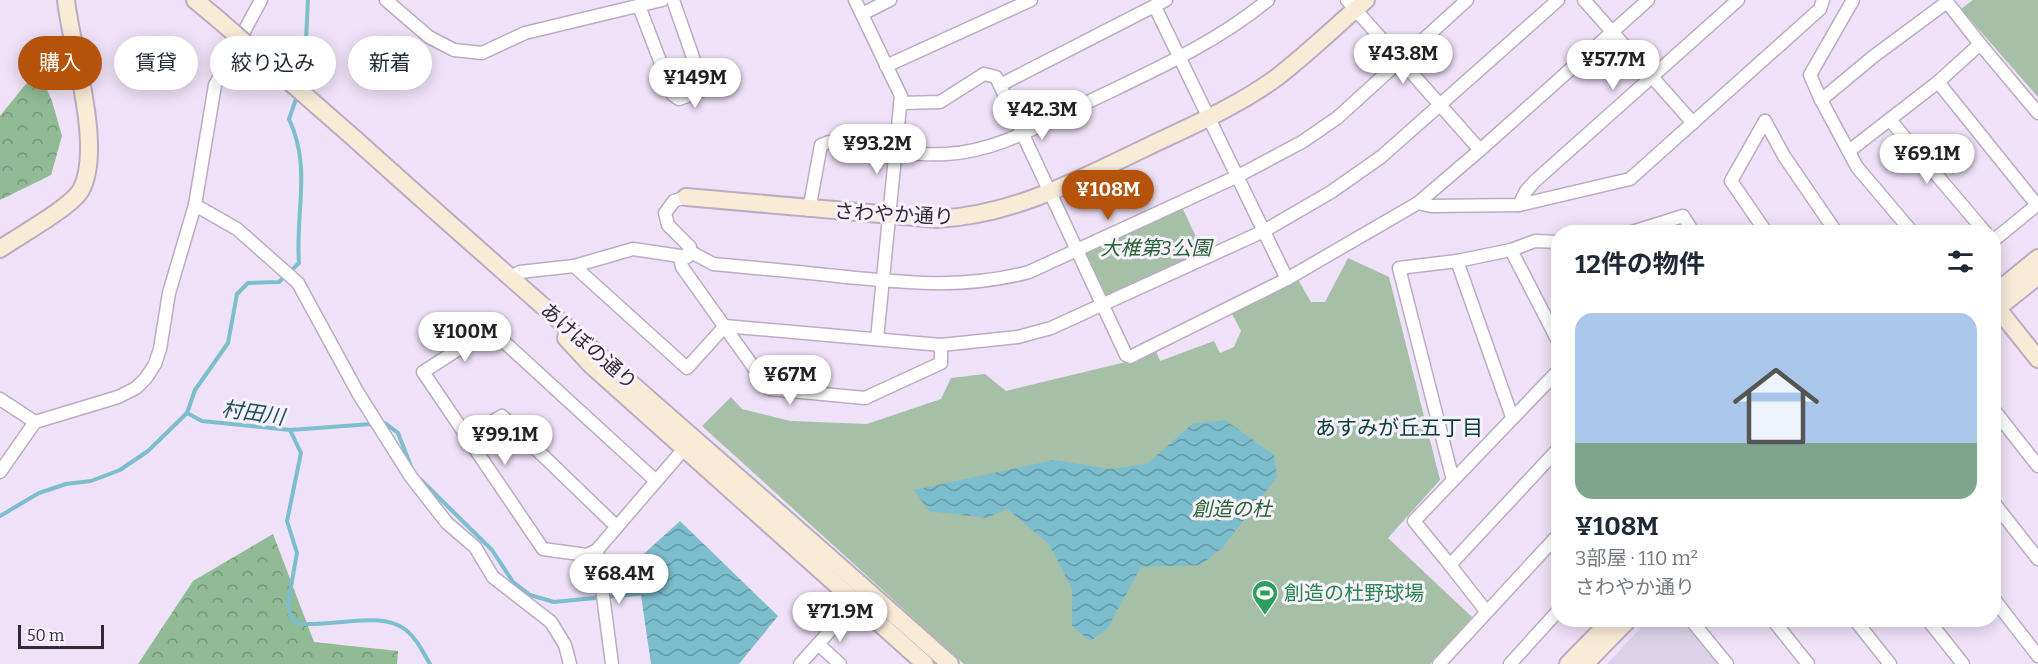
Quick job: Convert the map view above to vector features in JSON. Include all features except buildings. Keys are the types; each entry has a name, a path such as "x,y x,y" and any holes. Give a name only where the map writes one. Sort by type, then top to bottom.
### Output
{"street":[{"path":"0,249 68,203 81,190 86,176 86,105 66,0"},
{"name":"あけぼの通り","path":"195,0 355,139 511,280 591,365 689,443 950,664"},
{"path":"0,472 34,422 118,397 146,378 160,349 169,293 195,206 215,85 261,0"},
{"path":"386,0 429,37 454,50 482,53 525,33 662,0"},
{"path":"639,6 673,96 680,99 701,91 704,86 673,0"},
{"path":"855,0 901,96 877,339"},
{"path":"862,14 890,0"},
{"path":"886,66 1031,0"},
{"path":"809,210 821,145 829,142 895,151 946,154 977,150 1022,134 1180,58 1227,32 1268,0"},
{"path":"511,280 520,272 574,266 633,249 686,255 713,264 956,285 994,281 1029,272 1077,252 1238,176 1302,142 1337,118 1467,0"},
{"path":"725,326 941,345 1018,337 1051,328 1264,231 1331,192 1373,163 1558,0"},
{"path":"1584,0 1693,123"},
{"path":"900,103 940,102 984,74 996,77 1048,194 1126,355 1130,357 1287,279 1418,202 1480,150 1648,0"},
{"path":"1519,205 1526,190 1535,181 1738,0"},
{"path":"1418,202 1431,206 1519,205 1630,179 1820,9 1823,0"},
{"path":"1853,0 1810,75 1857,167 1906,225"},
{"path":"1821,100 1874,56 1949,1 1980,44 2038,113"},
{"path":"1000,85 1160,3 1180,58 1287,279"},
{"path":"1356,3 1400,60 1480,150"},
{"name":"さわやか通り","path":"686,197 809,210 937,219 971,217 1002,210 1048,194 1244,99 1276,78 1356,3"},
{"path":"1849,152 1938,82 1980,44"},
{"path":"1938,82 2038,205 2001,234"},
{"path":"1890,120 1979,225"},
{"path":"1761,225 1731,181 1765,121 1784,156 1831,225"},
{"path":"686,197 674,201 665,213 668,225 690,247 682,267 769,389 865,398 940,363 941,345"},
{"path":"195,206 237,229 298,283 358,393 411,477 447,523 475,547 493,577 551,622 565,645 570,664"},
{"path":"1654,225 1683,216 1689,225"},
{"path":"1453,480 1399,268 1457,261 1511,250 1535,241 1551,242"},
{"path":"1511,250 1551,327"},
{"path":"2001,297 2038,258"},
{"path":"1457,261 1512,417"},
{"path":"574,266 687,368 725,326"},
{"path":"2001,300 2038,276"},
{"path":"2001,313 2038,360"},
{"path":"656,481 490,329 423,372 543,549 587,555 597,550 689,443"},
{"path":"1486,611 1414,521 1551,377"},
{"path":"0,399 34,422"},
{"path":"466,436 501,416 617,527"},
{"path":"2001,419 2038,466"},
{"name":"あけぼの通り","path":"689,443 856,602 925,664"},
{"path":"1450,565 1551,457"},
{"path":"2001,512 2038,559"},
{"path":"1439,664 1551,542"},
{"path":"597,550 612,664"},
{"path":"800,664 856,602"},
{"path":"2001,608 2038,656"},
{"path":"1510,664 1551,619"},
{"path":"1568,664 1604,627"},
{"path":"1585,664 1621,627"},
{"path":"1697,627 1726,664"},
{"path":"1779,627 1808,664"},
{"path":"1861,627 1890,664"},
{"path":"1934,627 1963,664"},
{"path":"818,644 840,664"}],"shaded area":[{"path":"1641,627 1687,627 1717,664 1607,664"}],"green space":[{"path":"1973,0 2038,0 2038,97 1961,9"},
{"path":"21,90 47,90 62,136 51,175 0,200 0,116"},
{"name":"大椎第3公園","path":"1182,207 1204,254 1110,298 1101,295 1083,259 1085,252"},
{"name":"創造の杜","path":"1348,258 1389,277 1440,480 1388,538 1472,617 1430,664 964,664 702,426 731,397 742,409 791,421 867,424 941,399 951,378 985,374 1006,391 1130,361 1155,348 1160,361 1214,341 1220,353 1234,347 1241,331 1230,310 1297,278 1311,302 1325,302"},
{"path":"273,534 314,642 398,651 397,664 138,664 193,581"}],"water":[{"path":"1225,420 1274,455 1277,477 1223,547 1201,565 1141,567 1107,629 1090,641 1072,626 1072,589 1049,544 1007,509 987,518 929,511 914,490 1054,460 1109,469 1147,464 1192,424"},
{"path":"680,521 778,616 739,664 651,664 636,561"}],"waterway":[{"path":"306,36 308,0"},
{"path":"0,516 39,493 66,484 91,481 120,470 148,451 187,413 195,390 228,343 237,294 248,283 279,282 299,263 300,155 289,119 297,96"},
{"path":"187,413 202,421 290,430 385,423 398,433 412,469"},
{"name":"村田川","path":"290,430 301,453 287,521 297,553 288,603 290,615 296,623 323,624 368,620 395,624 413,637 430,664"},
{"path":"420,479 492,550 513,582 530,595 554,602 646,593"}],"place":[{"name":"創造の杜野球場","path":"1265,616"}],"district":[{"name":"あすみが丘五丁目","path":"1399,428"}]}
